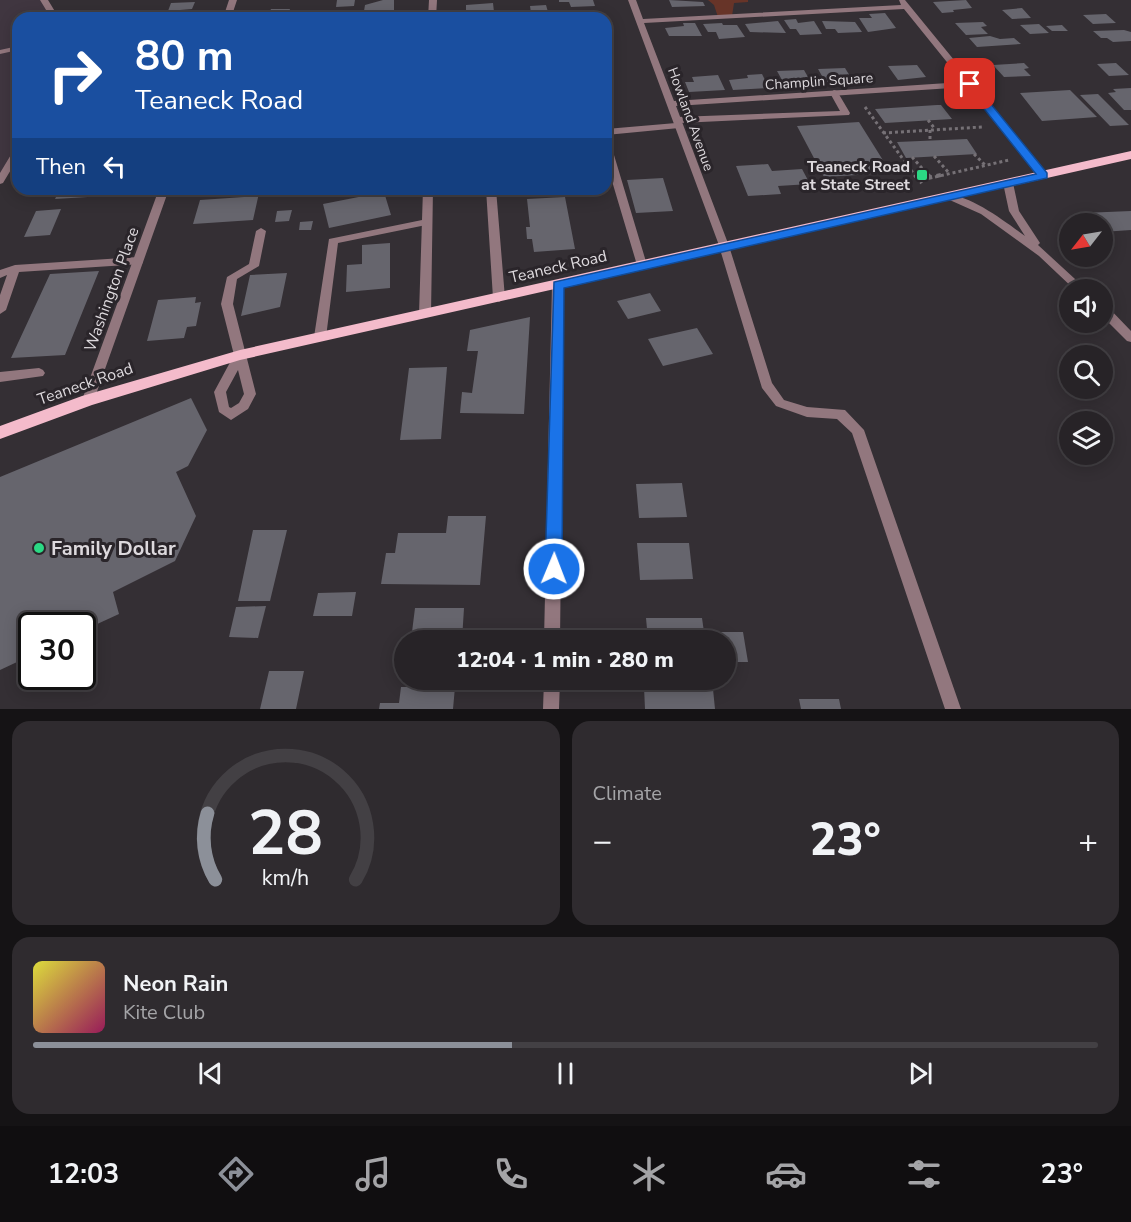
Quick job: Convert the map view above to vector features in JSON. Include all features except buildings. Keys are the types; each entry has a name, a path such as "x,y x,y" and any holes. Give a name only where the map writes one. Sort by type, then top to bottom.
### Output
{"main road":[{"name":"Teaneck Road","path":"0,433 88,400 240,355 1131,155"}],"street":[{"name":"Howland Avenue","path":"632,0 724,246 766,385 780,403 807,412 840,414 858,430 953,709"},
{"path":"640,21 903,4 1043,175"},
{"name":"Champlin Square","path":"671,104 970,84"},
{"path":"612,131 678,123 846,112 834,93"},
{"path":"0,181 12,160"},
{"path":"612,165 642,265"},
{"path":"1008,183 1014,211 1043,254"},
{"name":"Washington Place","path":"88,400 162,195"},
{"path":"425,314 428,195"},
{"path":"490,195 499,298"},
{"path":"943,198 985,212 1043,254 1070,279"},
{"path":"320,337 333,241 427,222"},
{"path":"240,355 227,304 232,277 254,266 261,231"},
{"path":"0,274 15,269 138,261"},
{"path":"0,310 15,269"},
{"path":"552,630 558,285"},
{"path":"1113,318 1131,338"},
{"path":"0,377 39,373"},
{"path":"551,709 552,690"}],"path":[{"path":"855,92 908,168 919,180 943,198"},
{"path":"928,120 933,130 930,141"},
{"path":"884,133 988,126"},
{"path":"974,154 985,165"},
{"path":"934,156 949,173"},
{"path":"912,158 930,177"},
{"path":"919,180 1015,159"}],"shaded area":[{"path":"0,0 44,0 51,12 12,12 12,160 0,181"},
{"path":"708,0 748,0 748,2 734,3 732,16 718,17 714,5"}],"place":[{"name":"Teaneck Road at State Street","path":"922,175"},
{"name":"Family Dollar","path":"39,548"}],"route":[{"path":"554,569 558,285 1043,175 970,84"}]}
